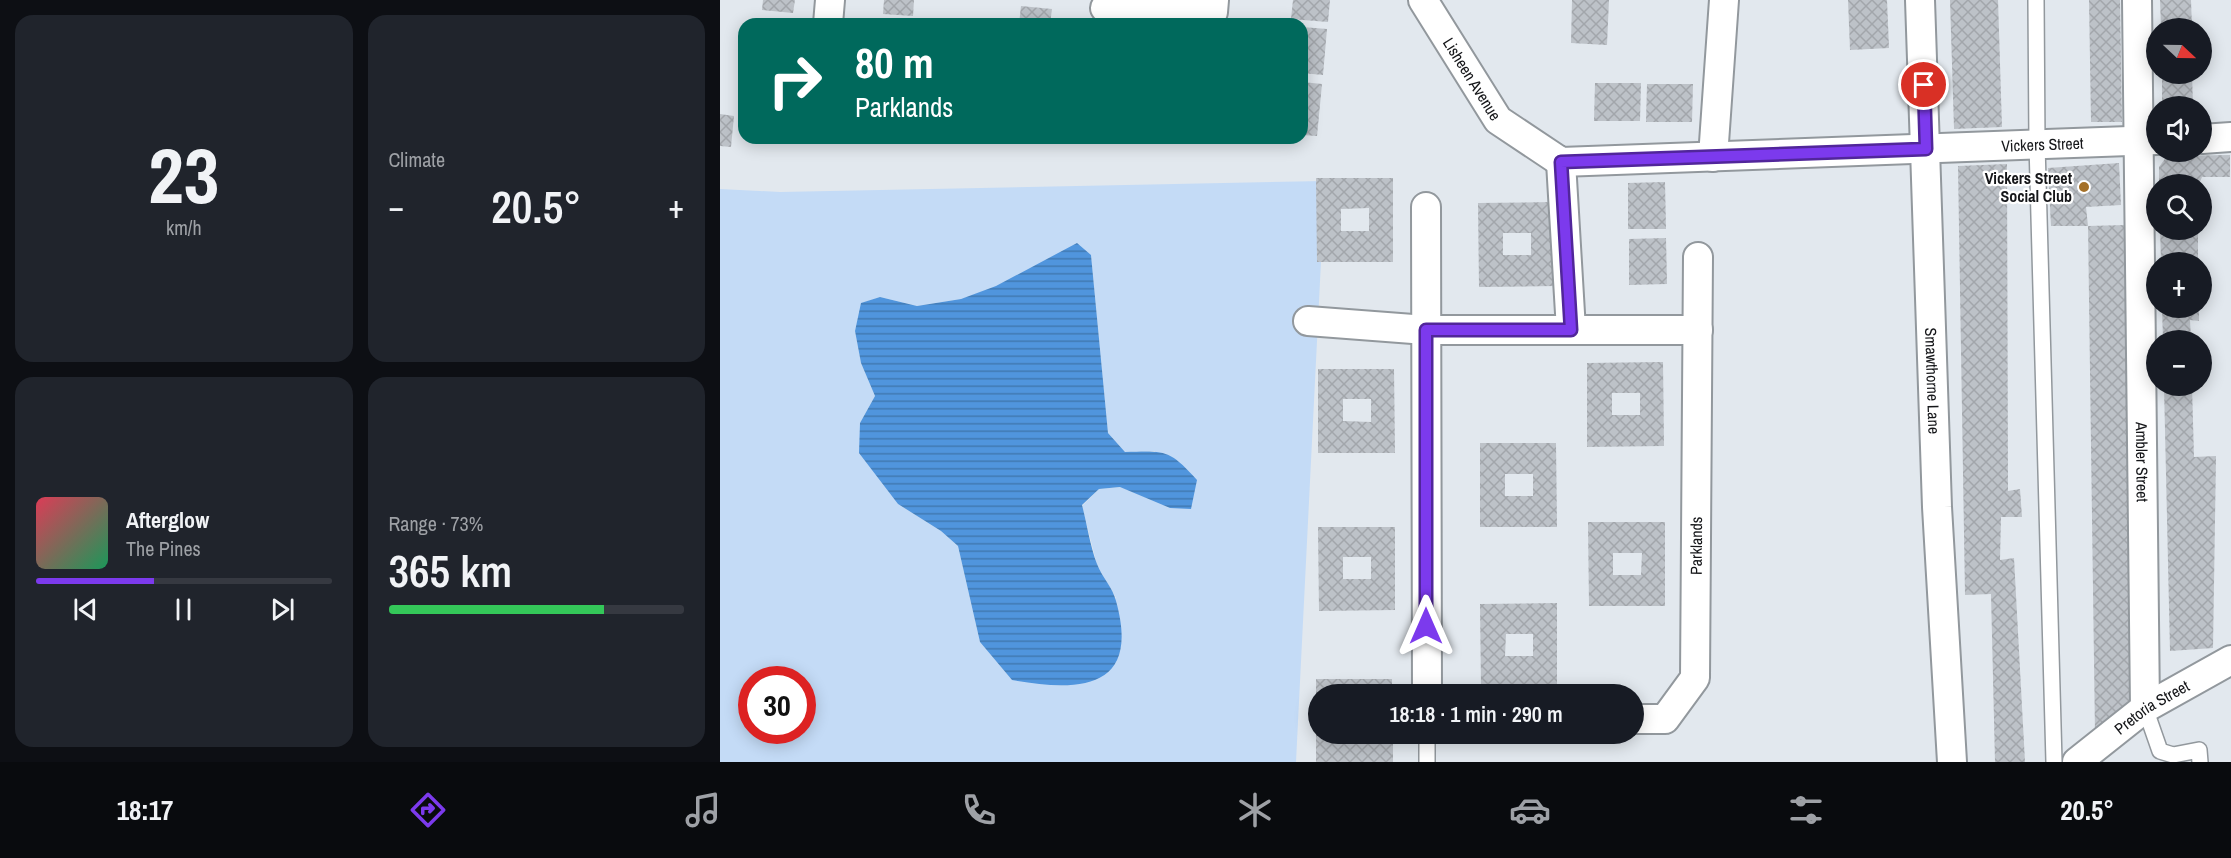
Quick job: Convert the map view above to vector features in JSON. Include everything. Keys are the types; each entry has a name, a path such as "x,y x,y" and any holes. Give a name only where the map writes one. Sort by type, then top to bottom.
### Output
{"street":[{"path":"828,18 830,0"},
{"path":"1105,8 1213,12 1214,0"},
{"name":"Lisheen Avenue","path":"1423,0 1498,120 1561,162"},
{"path":"1713,157 1724,0"},
{"name":"Smawthorne Lane","path":"1920,0 1937,507 1952,762"},
{"name":"Ambler Street","path":"2137,0 2146,115"},
{"path":"2212,138 2231,137"},
{"name":"Vickers Street","path":"1926,149 2146,141"},
{"path":"1571,330 1561,162 1926,149"},
{"name":"Ambler Street","path":"2145,708 2148,162"},
{"path":"1426,207 1426,684"},
{"name":"Parklands","path":"1644,719 1665,719 1695,678 1698,258"},
{"path":"1308,321 1426,330 1698,330"},
{"name":"Pretoria Street","path":"2077,762 2145,708 2231,660"}],"lane":[{"path":"2036,0 2037,144 2054,762"},
{"path":"2145,708 2160,751 2173,755 2199,750 2200,762"},
{"path":"1426,744 1426,762"}],"shaded area":[{"path":"1325,181 1296,762 720,762 720,189 780,192","holes":["1091,255 1108,433 1125,452 1155,451 1170,508 1121,487 1099,489 1082,506 1097,565 1116,598 1012,680 980,642 958,546 941,531 898,504 860,423 875,396 861,363 855,331 862,303 880,297 917,306 961,299"]}],"water":[{"path":"1077,243 1091,255 1108,433 1125,452 1166,454 1180,462 1197,480 1191,509 1170,508 1120,487 1099,489 1082,505 1097,564 1116,601 1121,630 1120,653 1112,668 1098,678 1081,684 1037,684 1012,680 980,642 958,546 941,531 898,504 859,453 860,423 875,396 861,363 855,331 861,303 880,297 917,306 961,299 996,286"}],"building":[{"path":"763,0 795,0 793,13 762,10"},
{"path":"884,0 914,0 913,16 883,14"},
{"path":"1293,0 1330,0 1328,22 1308,20 1308,18 1291,18"},
{"path":"1572,0 1609,0 1607,45 1571,43"},
{"path":"1848,0 1887,0 1889,48 1850,50"},
{"path":"1950,0 1998,0 2002,127 1954,129"},
{"path":"2089,0 2120,0 2122,122 2091,122"},
{"path":"2160,0 2191,0 2192,18 2161,18"},
{"path":"1021,6 1052,9 1051,18 1020,18"},
{"path":"1308,27 1327,29 1323,75 1308,74"},
{"path":"1308,83 1322,84 1317,136 1308,135"},
{"path":"1595,83 1641,83 1640,121 1594,121"},
{"path":"1647,84 1693,84 1692,122 1646,122"},
{"path":"2162,84 2192,84 2193,96 2162,96"},
{"path":"720,114 734,116 731,147 720,146"},
{"path":"2212,155 2230,155 2230,177 2212,177 2212,174 2159,174 2159,167 2163,162 2212,162"},
{"name":"Vickers Street Social Club","path":"2119,163 2121,205 2086,207 2088,226 2051,226 2048,168"},
{"path":"2007,164 2008,491 2020,489 2022,517 2001,517 2000,560 2014,558 2025,762 1995,762 1991,594 1965,595 1958,166"},
{"path":"1316,178 1393,178 1393,262 1317,262","holes":["1369,208 1369,231 1341,231 1341,209"]},
{"path":"1665,182 1666,229 1628,229 1628,183"},
{"path":"1555,202 1555,286 1479,287 1478,203","holes":["1503,233 1531,233 1531,255 1503,255"]},
{"path":"2125,225 2132,708 2095,734 2088,226"},
{"path":"1666,238 1667,284 1629,285 1629,239"},
{"path":"2160,240 2198,240 2198,252 2161,252"},
{"path":"2162,318 2199,318 2199,321 2190,320 2190,330 2163,330"},
{"path":"1663,362 1664,446 1587,447 1587,363","holes":["1612,393 1640,393 1640,415 1612,415"]},
{"path":"1318,369 1394,369 1395,453 1318,453","holes":["1343,399 1371,399 1371,422 1343,421"]},
{"path":"2164,396 2192,396 2194,457 2216,456 2213,648 2170,651"},
{"path":"1480,443 1556,443 1557,527 1480,527","holes":["1505,474 1533,474 1533,496 1505,496"]},
{"path":"1588,522 1665,522 1665,606 1589,606","holes":["1613,553 1642,553 1641,575 1613,575"]},
{"path":"1318,527 1395,527 1395,610 1319,611","holes":["1343,557 1371,557 1371,579 1343,579"]},
{"path":"1557,603 1557,684 1481,684 1480,604","holes":["1506,634 1533,634 1533,656 1505,656"]},
{"path":"1316,679 1392,679 1392,684 1316,684"},
{"path":"1316,744 1393,744 1393,762 1316,762"}],"place":[{"name":"Vickers Street Social Club","path":"2084,187"}],"route":[{"path":"1426,626 1426,330 1571,330 1561,162 1926,149 1924,85"}]}
